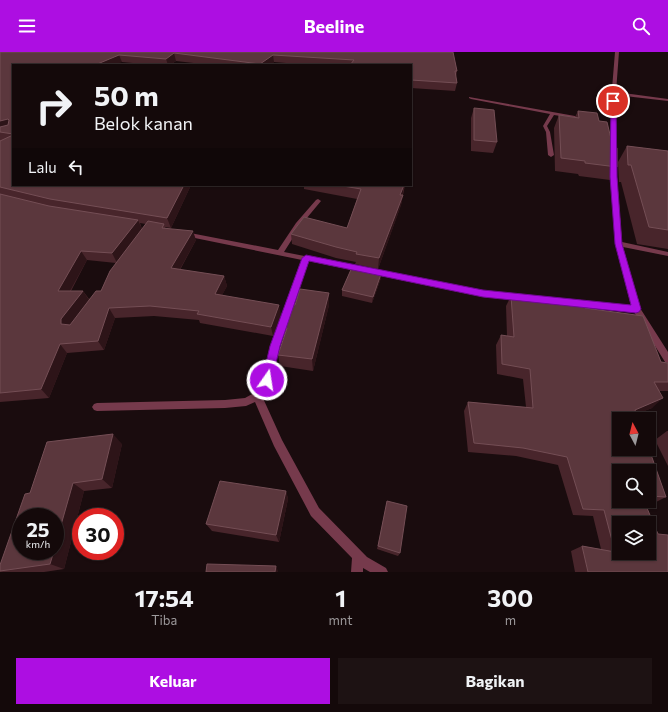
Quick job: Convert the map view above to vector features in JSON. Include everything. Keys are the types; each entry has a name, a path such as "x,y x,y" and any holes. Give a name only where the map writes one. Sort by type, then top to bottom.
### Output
{"street":[{"path":"617,52 613,123 614,177 619,244 636,309 668,359"},
{"path":"614,93 668,100"},
{"path":"471,98 591,119"},
{"path":"551,155 548,132 545,126 553,112"},
{"path":"606,122 613,123"},
{"path":"280,253 298,224 318,201"},
{"path":"180,233 483,294 636,309"},
{"path":"619,244 668,254"},
{"path":"97,407 225,404 246,402 257,396 267,380 275,346 306,258"},
{"path":"257,396 278,443 315,512 363,561 382,572"},
{"path":"356,572 358,556"}],"building":[{"path":"0,52 453,52 457,71 455,71 457,83 412,80 412,64 351,64 354,60 273,55 260,64 174,53 166,59 119,55 97,64 12,64 12,134 0,132 0,127 8,125 9,120 0,121"},
{"path":"474,108 494,110 497,142 474,140"},
{"path":"578,111 597,113 599,121 607,122 613,147 617,148 617,167 561,158 559,115 579,118"},
{"path":"12,135 12,186 183,186 167,218 50,199 0,187 0,141"},
{"path":"627,146 668,151 668,230 649,227 631,165 628,165"},
{"path":"343,186 404,186 400,195 403,195 379,258 356,254 357,252 291,234 304,217 347,228 361,189"},
{"path":"0,194 49,206 138,220 112,253 81,251 58,291 83,291 61,319 61,324 70,325 96,291 101,291 110,271 148,221 164,224 162,228 193,231 171,268 224,276 215,294 279,305 271,327 197,314 199,311 150,306 109,308 98,341 60,344 41,389 0,393"},
{"path":"353,265 382,271 373,297 342,290"},
{"path":"300,289 329,293 312,359 278,355 287,328 281,327 289,304 295,305"},
{"path":"511,296 552,302 551,299 583,303 585,308 643,316 661,362 668,363 668,382 654,382 663,398 635,410 636,412 612,412 612,456 651,456 654,464 612,464 612,508 647,508 650,516 612,516 612,541 604,510 583,509 567,457 523,448 474,443 468,402 533,408 530,369 502,364 501,335 514,337"},
{"path":"113,434 102,479 73,483 64,514 64,508 20,508 25,494 30,493 47,442"},
{"path":"656,469 666,497 656,496"},
{"path":"220,481 286,491 276,535 206,524"},
{"path":"387,501 407,506 400,553 378,546"},
{"path":"656,529 658,534 668,535 668,572 588,572 582,546 612,551 612,560 656,560"},
{"path":"12,531 12,560 51,560 50,564 0,571 0,565"},
{"path":"207,564 276,566 275,572 206,572"}],"route":[{"path":"267,380 275,346 286,311 306,258 483,294 636,309 619,244 614,177 613,101"}]}
